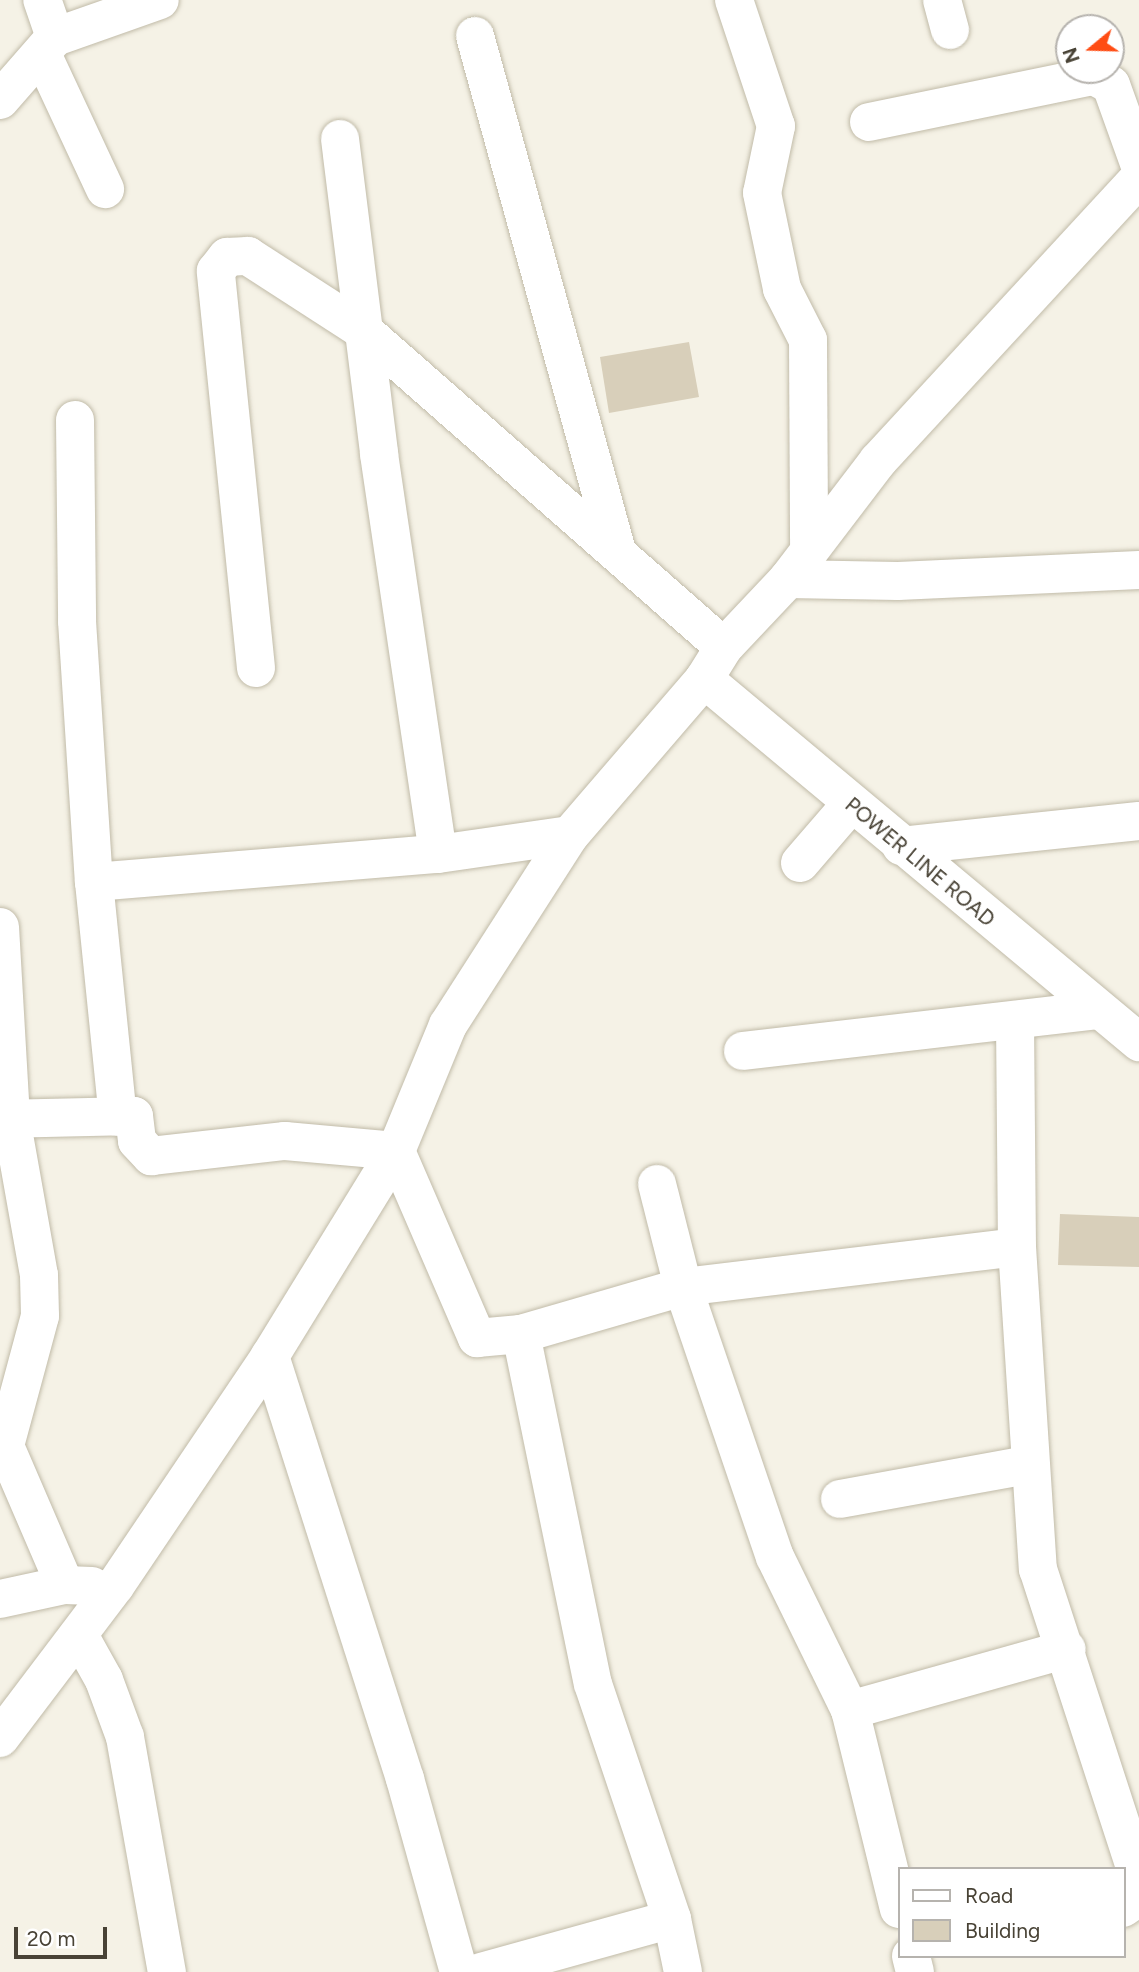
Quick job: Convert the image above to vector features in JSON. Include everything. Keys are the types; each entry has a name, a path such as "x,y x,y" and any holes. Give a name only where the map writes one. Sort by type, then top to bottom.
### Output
{"street":[{"path":"42,0 49,47 105,189"},
{"path":"0,100 49,47 160,0"},
{"path":"734,0 776,126 762,193 782,289 808,340 799,564"},
{"path":"475,36 617,548"},
{"path":"869,122 1094,76 1111,85 1139,163"},
{"path":"340,139 364,331 438,854"},
{"path":"0,1738 115,1586 270,1356 396,1151 448,1025 569,835 704,679 724,647 799,564 878,461 1139,177"},
{"path":"256,668 216,271 227,257 248,256 364,331 617,548 724,647"},
{"path":"75,420 76,621 94,882 118,1116"},
{"path":"799,564 898,581 1139,570"},
{"name":"POWER LINE ROAD","path":"704,679 901,846 1123,1025"},
{"path":"800,863 851,804"},
{"path":"901,846 1139,821"},
{"path":"94,882 438,854 569,835"},
{"path":"0,927 6,1119 39,1275 40,1316 3,1446 65,1586"},
{"path":"743,1051 1015,1020 1123,1025"},
{"path":"1015,1020 1017,1247 1028,1465 1038,1569 1067,1649 1139,1880"},
{"path":"6,1119 134,1116 137,1141 151,1156 285,1141 396,1151"},
{"path":"396,1151 477,1338 521,1334 683,1287 1017,1247"},
{"path":"656,1184 683,1287 775,1557 850,1710 898,1905"},
{"path":"521,1334 593,1684 672,1919 683,1972"},
{"path":"270,1356 405,1779 462,1972 672,1919"},
{"path":"840,1499 1028,1465"},
{"path":"0,1599 65,1586 115,1586"},
{"path":"79,1635 104,1680 125,1737 167,1972"},
{"path":"850,1710 1067,1649"}],"building":[{"path":"689,342 699,397 609,413 600,357"},
{"path":"1060,1214 1139,1217 1139,1267 1058,1265"}]}
